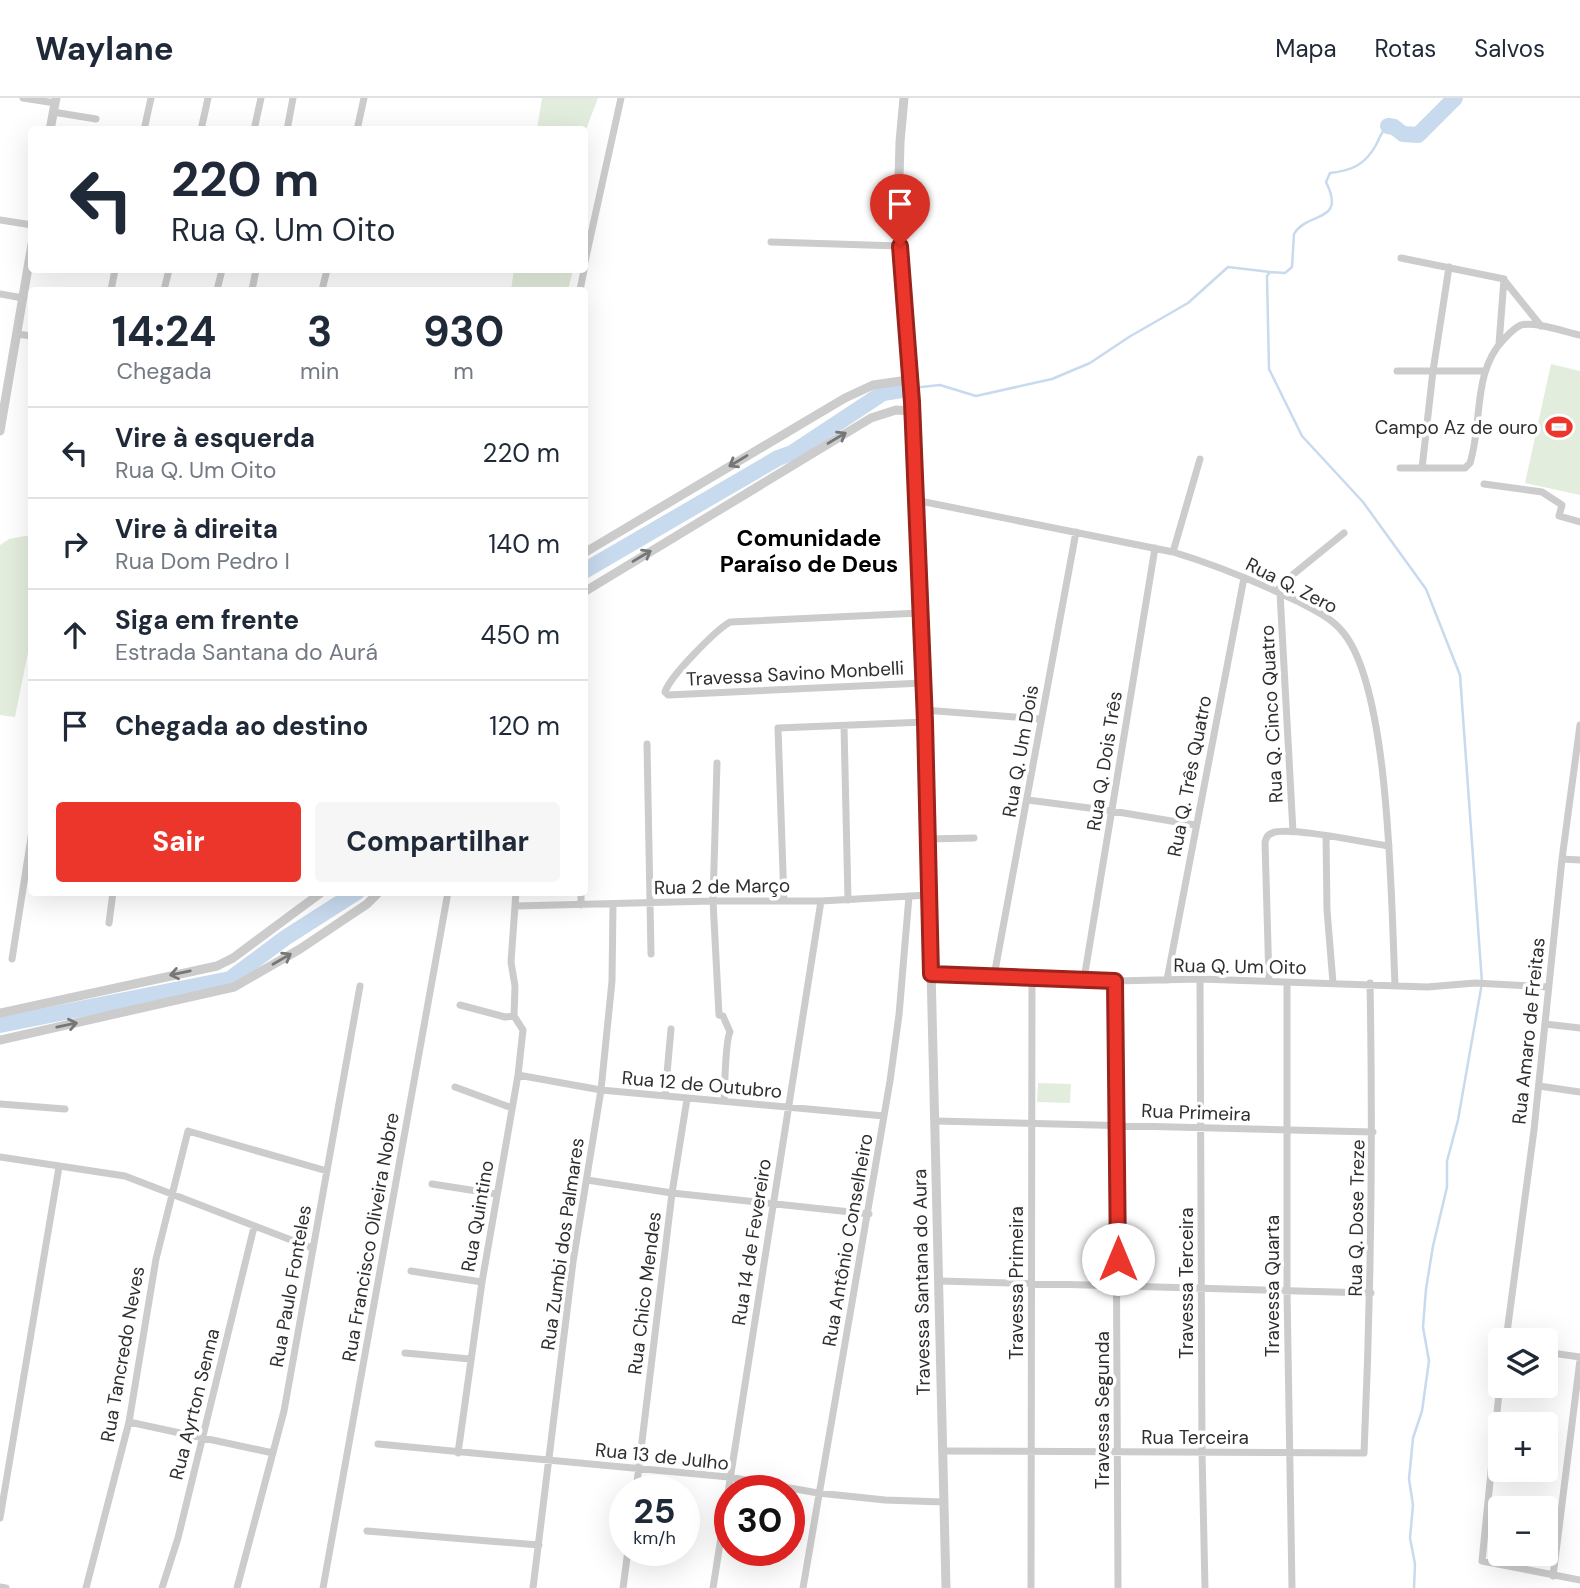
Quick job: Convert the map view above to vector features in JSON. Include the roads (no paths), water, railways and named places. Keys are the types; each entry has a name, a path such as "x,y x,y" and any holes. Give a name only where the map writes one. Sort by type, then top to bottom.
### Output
{"street":[{"path":"23,98 54,104 96,119"},
{"path":"145,126 150,98"},
{"path":"202,126 208,98"},
{"path":"255,126 261,98"},
{"path":"288,126 293,98"},
{"path":"358,126 364,98"},
{"path":"588,250 621,98"},
{"name":"Travessa Santana do Aura","path":"904,98 899,178 900,246 911,407 925,722 946,1588"},
{"path":"51,126 54,104"},
{"path":"0,220 28,224"},
{"path":"771,242 900,246"},
{"path":"1401,257 1504,279 1541,326"},
{"path":"1422,468 1449,267"},
{"path":"0,431 28,268"},
{"path":"1499,344 1504,279"},
{"path":"0,294 23,298"},
{"path":"1400,468 1465,468 1470,463 1485,371 1494,349 1511,332 1522,325 1541,326 1580,335"},
{"path":"17,334 28,335"},
{"path":"1397,371 1485,371"},
{"path":"588,551 845,398 873,385 909,381"},
{"path":"588,590 871,418 911,407"},
{"path":"1173,552 1200,459"},
{"path":"1484,484 1542,492 1562,505 1559,516 1580,522"},
{"name":"Rua Q. Zero","path":"915,500 1173,552 1278,592 1340,628 1354,648 1363,670 1375,724 1389,846 1395,984"},
{"name":"Rua Q. Um Dois","path":"994,976 1076,532"},
{"path":"1278,592 1294,573 1344,533"},
{"name":"Rua Q. Dois Três","path":"1084,979 1155,548"},
{"name":"Rua Q. Três Quatro","path":"1167,980 1244,578"},
{"name":"Rua Q. Cinco Quatro","path":"1278,592 1293,832"},
{"name":"Travessa Savino Monbelli","path":"920,613 730,622 670,681 665,691 668,695 923,683"},
{"path":"924,710 1041,719"},
{"path":"784,901 778,728 925,722"},
{"name":"Rua Amaro de Freitas","path":"1508,1328 1539,1086 1562,859 1580,725"},
{"path":"844,726 848,900"},
{"path":"647,744 652,954"},
{"path":"717,763 713,901 719,1015 729,1023 730,1032 727,1038 729,1047 724,1101"},
{"path":"1028,800 1195,825"},
{"path":"1269,981 1265,842 1268,835 1274,832 1293,832 1389,846"},
{"path":"1326,836 1327,910 1334,983"},
{"path":"928,839 974,838"},
{"path":"12,959 28,857"},
{"path":"1562,859 1580,860"},
{"name":"Rua 2 de Março","path":"516,906 821,901 929,895"},
{"path":"109,923 112,896"},
{"path":"0,1013 217,966 233,958 318,896"},
{"path":"0,1040 234,987 300,949 375,896"},
{"name":"Rua Francisco Oliveira Nobre","path":"323,1588 447,896"},
{"name":"Rua Quintino","path":"458,1453 470,1359 518,1075 523,1030 514,1016 511,962 516,896"},
{"path":"581,896 581,905"},
{"name":"Rua Antônio Conselheiro","path":"803,1588 869,1214 899,1015 909,896"},
{"name":"Rua 14 de Fevereiro","path":"729,1475 821,901"},
{"name":"Rua Zumbi dos Palmares","path":"533,1588 573,1262 601,1090 612,981 613,905"},
{"name":"Rua Q. Um Oito","path":"931,974 1115,981 1200,979 1427,987 1475,983 1548,987"},
{"name":"Travessa Primeira","path":"1031,1588 1032,978"},
{"name":"Travessa Terceira","path":"1200,979 1205,1588"},
{"name":"Travessa Segunda","path":"1115,981 1118,1588"},
{"name":"Travessa Quarta","path":"1287,983 1287,1292 1292,1588"},
{"name":"Rua Q. Dose Treze","path":"1364,1453 1371,1293 1373,1132 1370,983"},
{"name":"Rua Paulo Fonteles","path":"237,1588 284,1411 360,986"},
{"path":"460,1005 505,1017 514,1016"},
{"path":"1545,1024 1580,1028"},
{"path":"665,1096 671,1029"},
{"name":"Rua 12 de Outubro","path":"518,1075 601,1090 884,1116"},
{"path":"1539,1086 1580,1092"},
{"path":"455,1087 512,1108"},
{"name":"Rua Chico Mendes","path":"638,1475 672,1194 687,1099"},
{"path":"0,1104 65,1109"},
{"name":"Rua Primeira","path":"935,1121 1373,1132"},
{"name":"Rua Tancredo Neves","path":"86,1588 129,1422 156,1259 188,1131 327,1171"},
{"path":"0,1157 125,1176 312,1248"},
{"path":"0,1518 60,1167"},
{"path":"587,1180 672,1194 869,1214"},
{"path":"432,1184 496,1194"},
{"name":"Rua Ayrton Senna","path":"162,1588 178,1538 254,1227"},
{"path":"411,1271 482,1282"},
{"path":"940,1281 1371,1293"},
{"path":"405,1353 470,1359"},
{"path":"1553,1576 1580,1359 1558,1355"},
{"path":"1498,1398 1482,1561 1580,1580"},
{"path":"129,1422 273,1453"},
{"name":"Rua 13 de Julho","path":"378,1444 714,1476"},
{"name":"Rua Terceira","path":"942,1451 1364,1453"},
{"name":"Rua 13 de Julho","path":"805,1491 885,1500 943,1502"},
{"path":"367,1531 539,1545"},
{"path":"623,1588 626,1566"},
{"name":"Rua 14 de Fevereiro","path":"713,1588 716,1566"},
{"path":"1568,1588 1570,1578"},
{"path":"0,1587 6,1588"}],"waterway":[{"path":"1388,126 1403,134 1418,135 1455,98"},
{"path":"1388,126 1372,152 1362,162 1351,169 1330,173 1326,182 1331,195 1332,205 1329,211 1307,222 1294,234 1292,267 1285,273 1270,272 1267,276 1269,369 1302,436 1363,502 1426,589 1460,675 1482,983 1458,1120 1447,1161 1447,1187 1426,1289 1423,1327 1429,1361 1422,1411 1413,1438 1409,1479 1413,1505 1410,1538 1415,1564 1414,1588"},
{"path":"912,388 940,385 976,396 1052,379 1090,363 1188,303 1228,267 1270,272"},
{"path":"588,569 778,458 792,453 883,393 908,389"},
{"path":"0,1025 230,979 285,938 351,896"}],"place":[{"name":"Campo Az de ouro","path":"1559,427"}],"district":[{"name":"Comunidade Paraíso de Deus","path":"809,551"}]}
